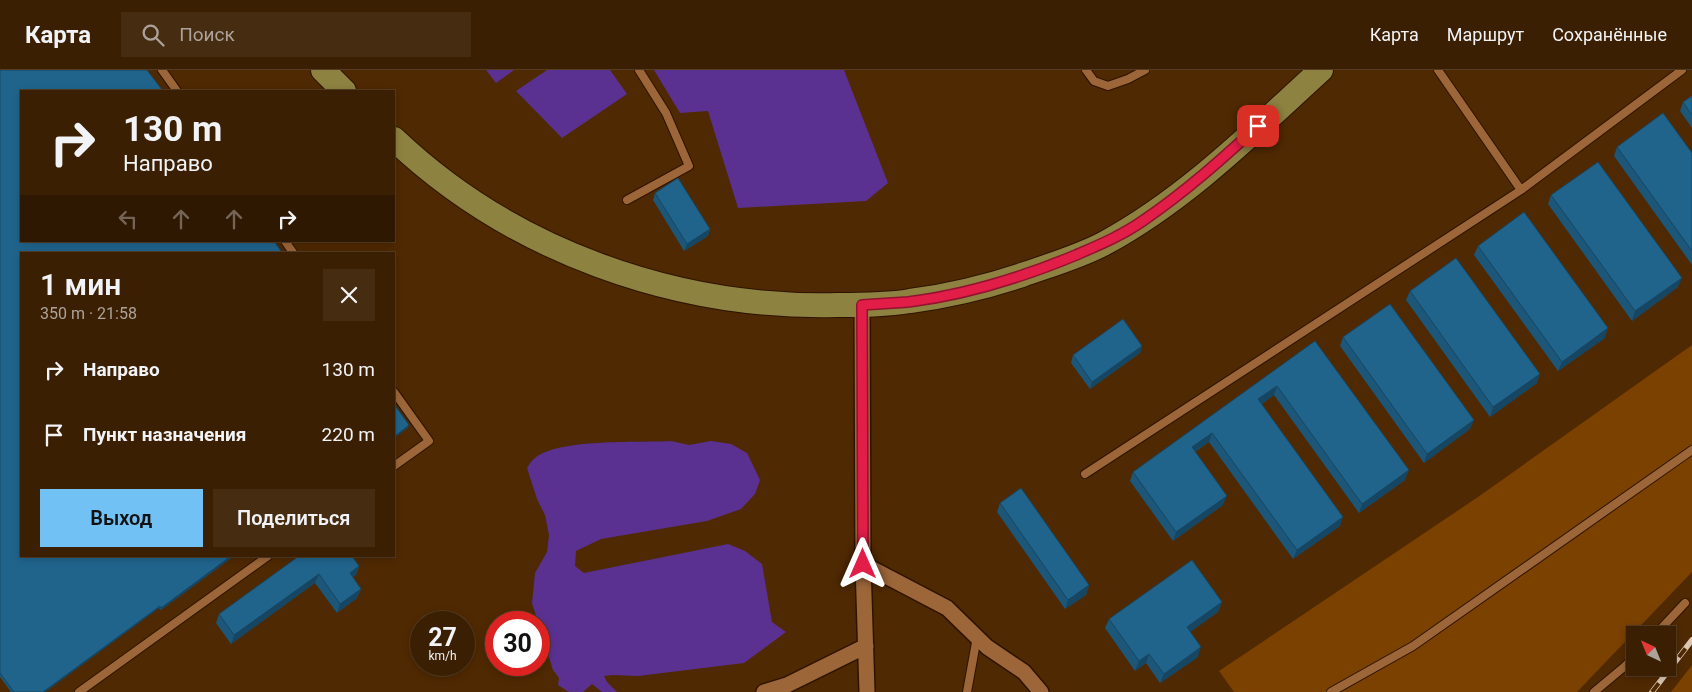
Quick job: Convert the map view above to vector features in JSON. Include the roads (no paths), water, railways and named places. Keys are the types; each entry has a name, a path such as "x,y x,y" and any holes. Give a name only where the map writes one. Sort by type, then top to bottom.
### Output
{"main road":[{"path":"323,70 343,90"},
{"path":"395,140 414,158 459,193 493,214 540,240 586,262 636,278 687,291 750,302 808,306 909,302 975,288 1057,263 1102,244 1143,221 1213,167 1321,70"}],"street":[{"path":"862,305 863,564 867,692"},
{"path":"863,564 947,608 987,647 1024,672 1041,692"},
{"path":"764,692 787,688 866,646"}],"lane":[{"path":"162,70 176,90"},
{"path":"627,200 689,166 666,113 639,70"},
{"path":"1086,70 1094,81 1108,86 1128,79 1145,70"},
{"path":"1438,70 1521,190"},
{"path":"1085,474 1521,190 1682,70"},
{"path":"395,393 428,440 395,465"},
{"path":"1331,692 1413,646 1692,450"},
{"path":"79,692 267,557"},
{"path":"1662,626 1685,602"},
{"path":"967,692 977,637"},
{"path":"1594,692 1626,666"}],"railway":[{"path":"1652,692 1692,640"}]}
